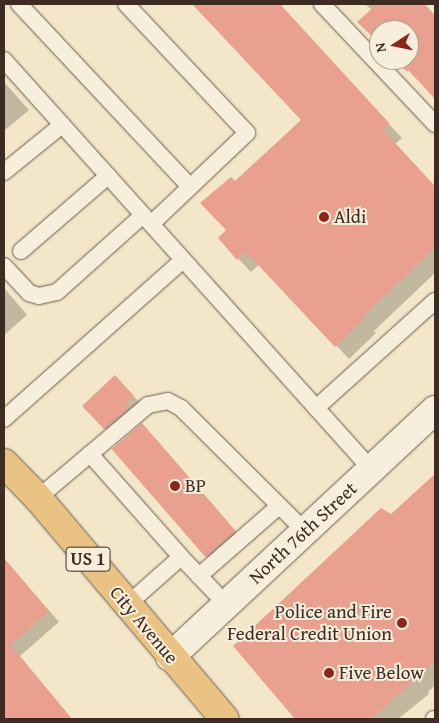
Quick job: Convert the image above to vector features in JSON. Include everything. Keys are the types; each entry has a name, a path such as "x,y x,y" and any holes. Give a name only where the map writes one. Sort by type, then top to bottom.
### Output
{"highway":[{"name":"City Avenue","path":"4,463 38,498 223,719"}],"street":[{"name":"North 76th Street","path":"170,657 435,410"}],"lane":[{"path":"19,4 190,187"},
{"path":"4,266 28,293 39,296 57,292 147,219 190,187 247,133 126,4"},
{"path":"322,4 435,124"},
{"path":"4,60 371,469"},
{"path":"4,172 62,125"},
{"path":"21,251 108,176"},
{"path":"4,419 183,260"},
{"path":"316,408 435,301"},
{"path":"38,498 148,405 168,401 182,408 305,531"},
{"path":"90,454 181,557 226,604"},
{"path":"200,576 279,506"},
{"path":"127,605 181,557"}],"building":[{"name":"Aldi","path":"192,4 280,4 390,124 383,130 435,186 435,248 362,317 364,319 335,347 246,252 237,260 218,238 226,230 200,203 231,177 235,181 301,120"},
{"path":"377,4 424,4 435,16 435,99 408,70 419,70 419,20 369,20 369,33 357,22"},
{"path":"115,375 134,396 125,404 129,408 104,429 82,406"},
{"name":"BP","path":"142,423 236,531 206,557 112,449"},
{"path":"435,474 435,661 371,719 295,719 233,646 381,508 391,514"},
{"path":"4,558 49,611 10,645 72,719 4,719"}],"place":[{"name":"Aldi","path":"324,217"},
{"name":"BP","path":"175,486"},
{"name":"Police and Fire Federal Credit Union","path":"402,623"},
{"name":"Five Below","path":"329,673"}]}
